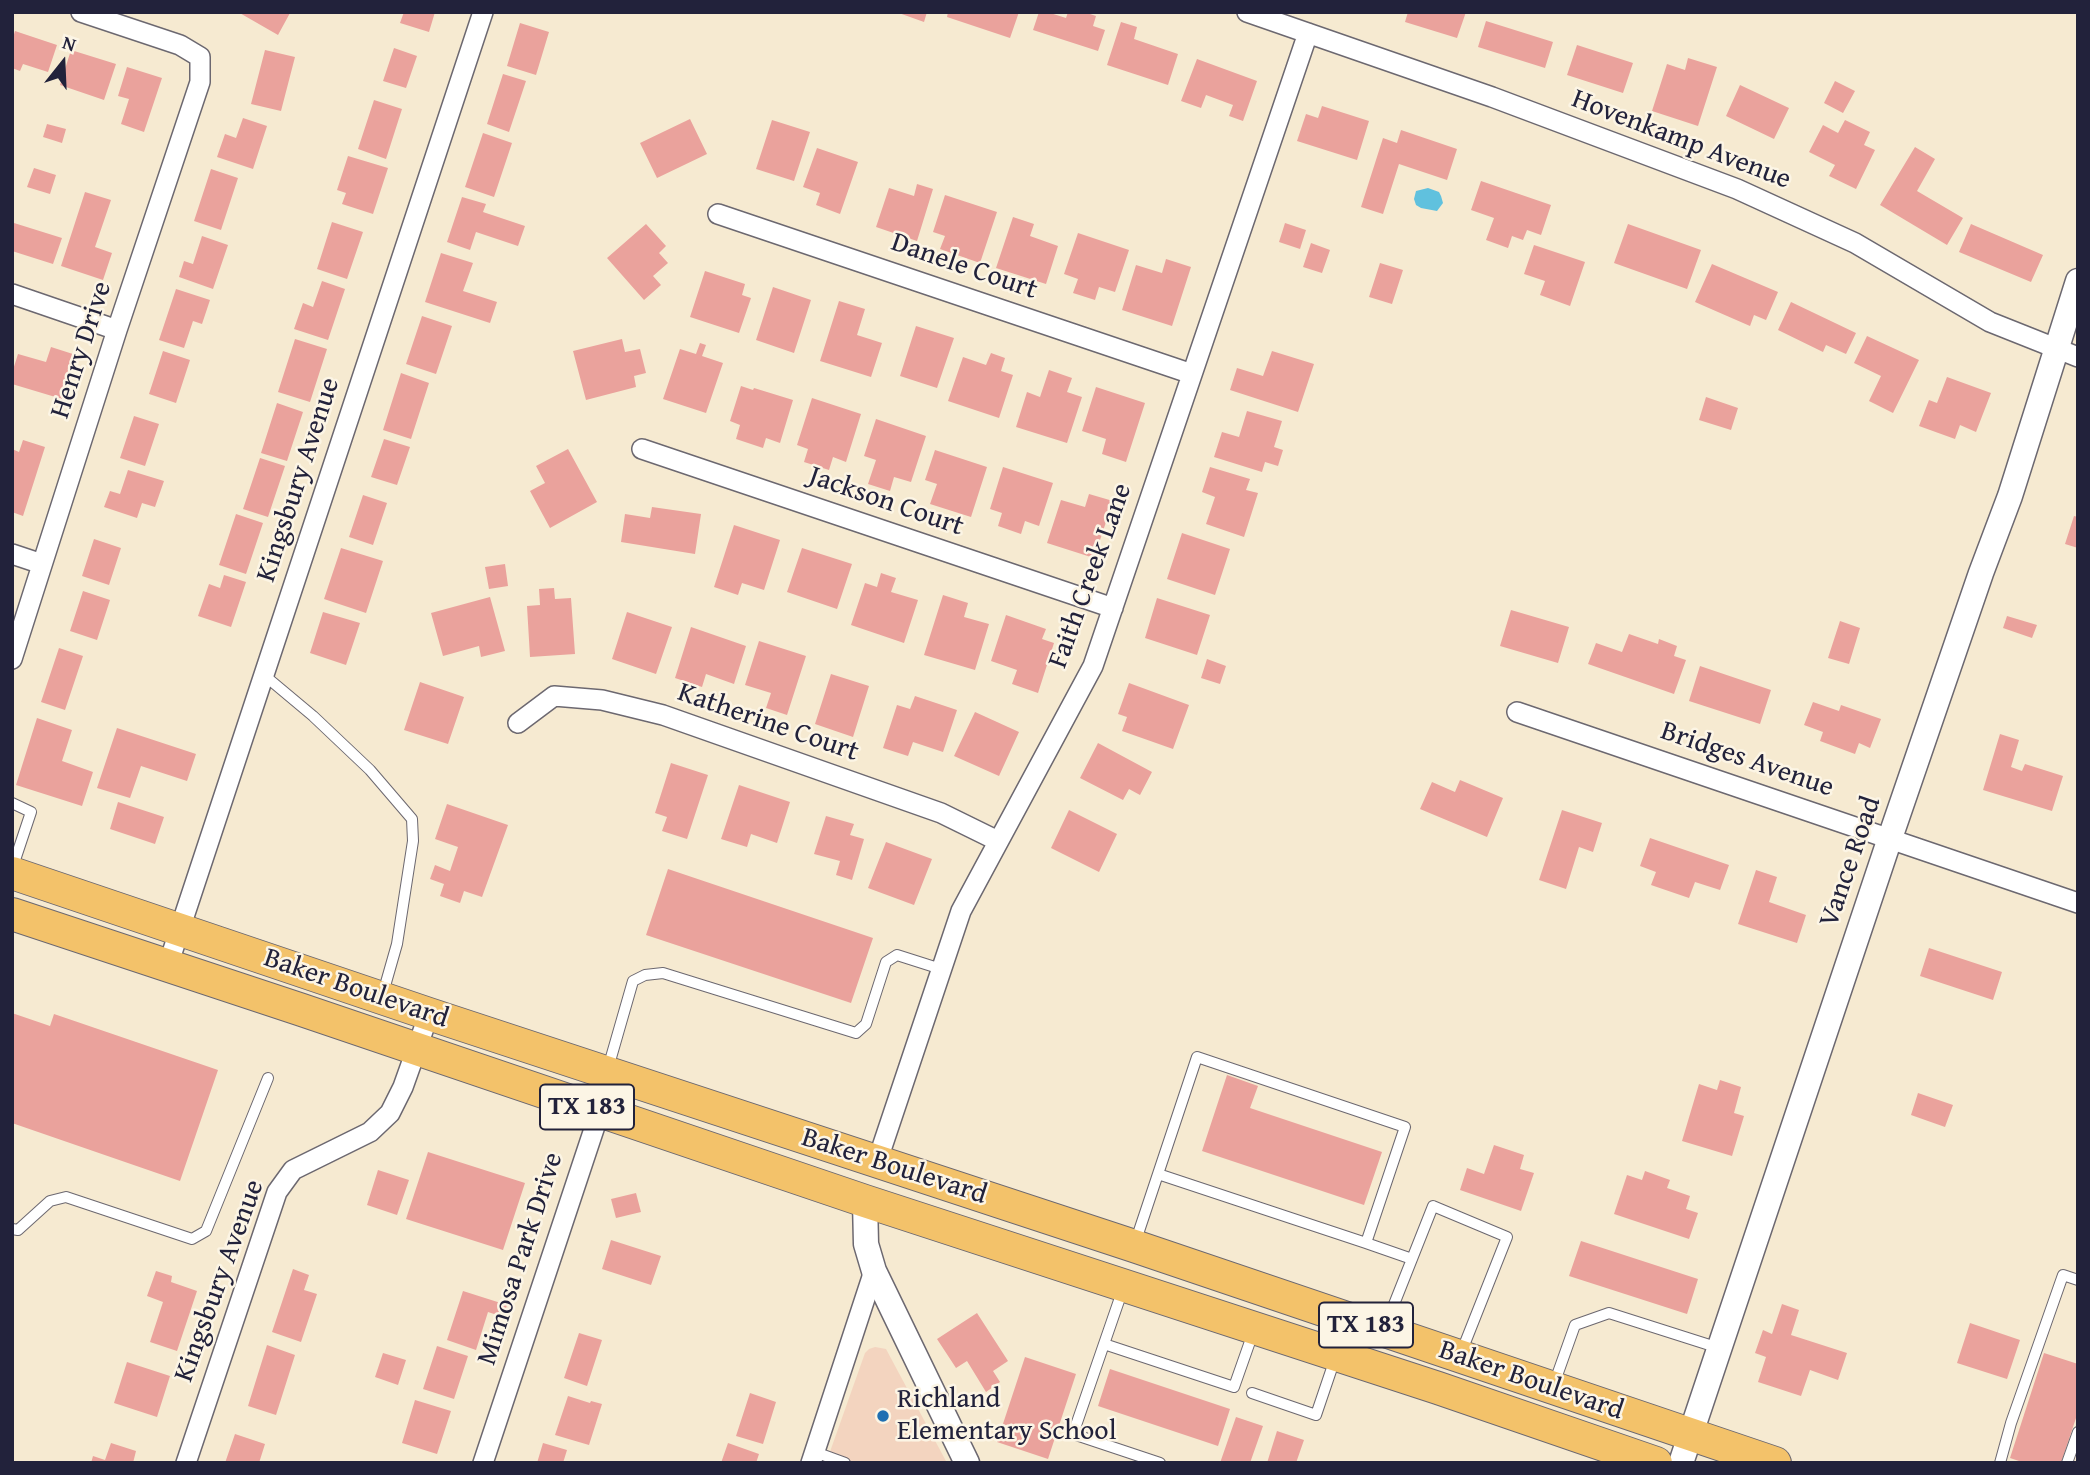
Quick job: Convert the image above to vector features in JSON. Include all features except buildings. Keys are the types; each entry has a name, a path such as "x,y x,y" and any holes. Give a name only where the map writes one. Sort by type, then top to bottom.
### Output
{"main road":[{"name":"Baker Boulevard","path":"12,871 429,1014 1134,1246 1552,1388 1686,1449 1775,1463"},
{"name":"Baker Boulevard","path":"12,914 1656,1463"},
{"path":"865,1201 877,1162"}],"street":[{"name":"Henry Drive","path":"12,659 200,82 200,57 180,45 80,12"},
{"name":"Kingsbury Avenue","path":"168,965 483,12"},
{"name":"Hovenkamp Avenue","path":"1247,12 1492,97 1737,189 1855,243 1990,322 2067,354"},
{"name":"Faith Creek Lane","path":"877,1162 961,911 1093,666 1308,33"},
{"name":"Danele Court","path":"718,214 1192,374"},
{"name":"Vance Road","path":"1686,1449 1981,573 2067,354 2078,281"},
{"path":"12,294 117,330"},
{"name":"Jackson Court","path":"642,449 1112,608"},
{"path":"12,554 42,565"},
{"name":"Katherine Court","path":"518,723 554,696 602,700 663,715 941,813 998,841"},
{"name":"Bridges Avenue","path":"1517,712 2078,903"},
{"name":"Kingsbury Avenue","path":"186,1463 277,1192 293,1170 370,1132 390,1113 403,1087 429,1014"},
{"name":"Mimosa Park Drive","path":"483,1463 600,1111 607,1072"},
{"path":"865,1201 866,1244 874,1271 967,1463"},
{"path":"813,1458 874,1271"}],"lane":[{"path":"264,675 313,716 360,761 412,819 413,841 397,944 381,997"},
{"path":"12,803 31,812 12,871"},
{"path":"607,1072 633,981 645,975 663,973 856,1033 866,1024 886,962 897,955 942,969"},
{"path":"1134,1246 1197,1057 1405,1127 1366,1243"},
{"path":"12,1228 18,1230 50,1201 66,1197 192,1239 206,1231 268,1079"},
{"path":"1158,1174 1412,1258"},
{"path":"1384,1331 1433,1206 1507,1237 1460,1357"},
{"path":"2000,1463 2011,1423 2063,1275 2078,1280"},
{"path":"1125,1286 1073,1434 1160,1463"},
{"path":"1552,1388 1575,1325 1609,1312 1720,1348"},
{"path":"1104,1344 1234,1387 1254,1328"},
{"path":"1252,1393 1316,1415 1337,1356"},
{"path":"2067,1463 2078,1432"},
{"path":"813,1458 845,1463"}],"shaded area":[{"name":"Richland Elementary School","path":"875,1347 886,1349 947,1463 826,1463 865,1353"}],"water":[{"path":"1428,188 1439,192 1441,196 1443,203 1437,211 1416,205 1416,191"}],"place":[{"name":"Richland Elementary School","path":"883,1416"}]}
